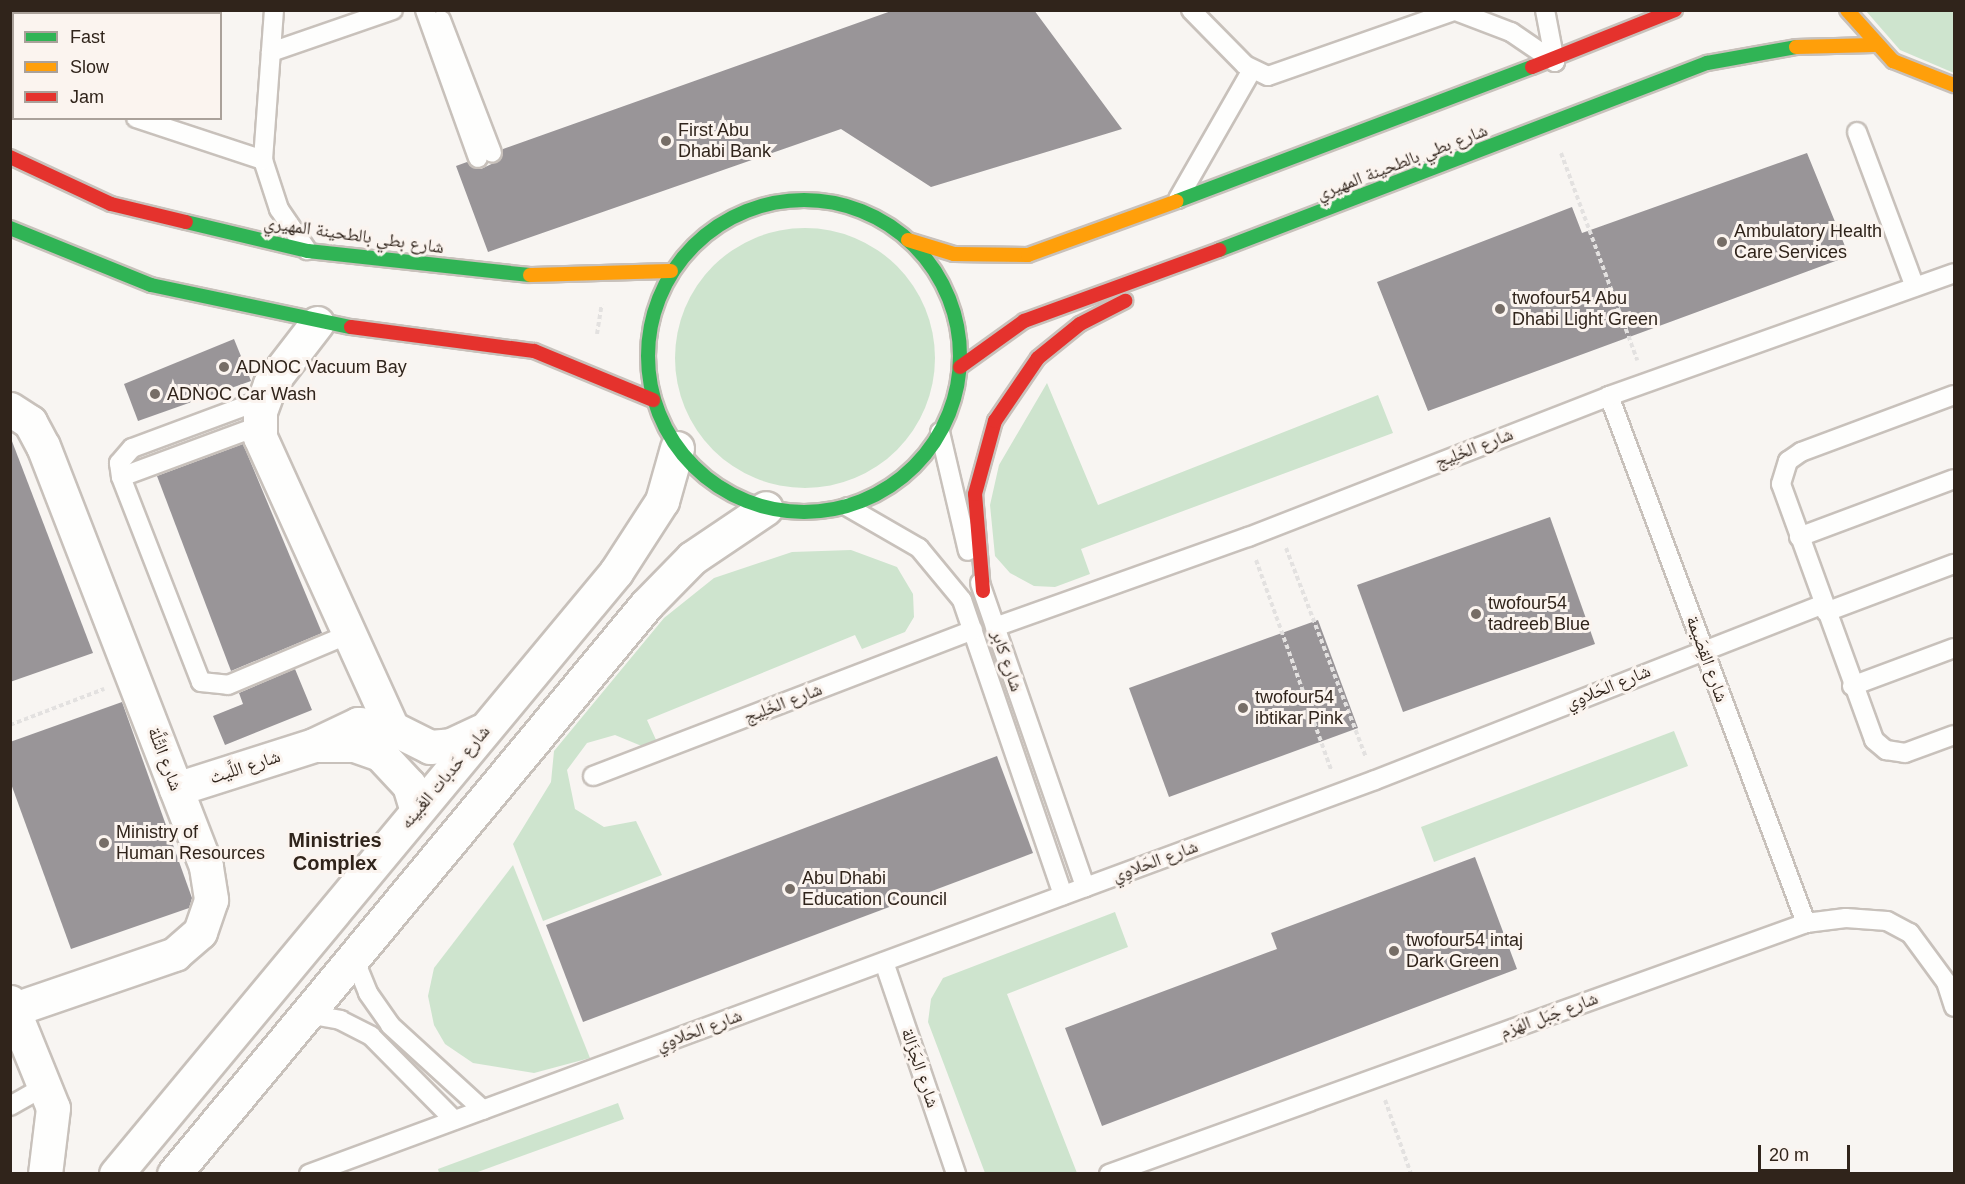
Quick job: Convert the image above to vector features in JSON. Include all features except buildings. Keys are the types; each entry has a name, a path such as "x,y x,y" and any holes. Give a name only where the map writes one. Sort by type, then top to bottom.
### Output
{"street":[{"path":"906,239 954,254 1028,255 1555,62 1676,10"},
{"path":"1847,10 1874,45 1916,73 1954,85"},
{"name":"شارع بطي بالطحينة المهيري","path":"960,367 1023,321 1742,53 1815,44 1874,45"},
{"name":"شارع بطي بالطحينة المهيري","path":"10,157 111,204 308,251 522,275 672,271"},
{"path":"781,201 835,203 884,223 906,239 948,297 960,367 940,432 896,483 848,507 793,512 766,508 716,486 677,448 653,400 647,347 651,321 672,271 707,232 739,214 781,201"},
{"path":"10,228 151,285 317,323 534,351 653,400"},
{"path":"983,591 975,494 986,444 1007,398 1038,358 1080,324 1207,253"},
{"path":"317,323 291,351 261,412 266,459 392,728"},
{"name":"شارع التَّلَّة","path":"10,409 37,433 211,883 200,932 175,954 12,1005"},
{"name":"شارع حَدبات الغَبينه","path":"116,1173 486,728 649,526 677,448"},
{"path":"174,1173 670,578 716,539 766,508"},
{"name":"شارع اللَّيث","path":"176,789 314,745 358,724 392,728 420,745 441,747 486,728"},
{"name":"شارع اللَّيث","path":"314,745 354,745 380,754 409,785 417,811"},
{"path":"12,1005 47,1085 54,1132 45,1173"}],"lane":[{"path":"274,10 263,160 279,209 308,251"},
{"path":"271,52 393,10"},
{"path":"425,10 485,156 437,10"},
{"path":"1191,10 1252,70 1285,74 1456,11 1511,32 1555,62"},
{"path":"1545,10 1555,62"},
{"path":"1176,201 1252,70"},
{"path":"142,120 263,160"},
{"path":"1857,132 1915,287"},
{"name":"شارع الخَلِيج","path":"995,627 1248,537 1609,396 1954,273"},
{"path":"1954,395 1788,461 1781,484 1870,733 1886,750 1905,753 1954,735"},
{"name":"شارع القِصَيمة","path":"1609,396 1806,923"},
{"path":"121,477 261,412"},
{"path":"261,412 132,448 119,463 121,477 201,682 228,685 347,635"},
{"name":"شارع كابر","path":"940,432 956,513 1085,887"},
{"path":"1800,537 1954,479"},
{"name":"شارع كابر","path":"848,507 936,563 962,600 1063,895"},
{"name":"شارع الحَلاوِي","path":"309,1173 1339,794 1703,649 1954,564"},
{"name":"شارع الخَلِيج","path":"593,776 973,630"},
{"path":"1852,686 1954,648"},
{"name":"شارع جَبَل الهَزم","path":"1108,1173 1806,923 1846,918 1887,921 1910,933 1940,974 1954,1007"},
{"path":"354,957 368,993 390,1024 483,1110"},
{"name":"شارع الجَزَالة","path":"884,962 956,1173"},
{"path":"307,1014 340,1020 371,1036 454,1120"},
{"path":"10,1106 47,1085"}],"path":[{"path":"1550,124 1645,383"},
{"path":"597,334 604,291"},
{"path":"1277,526 1375,780"},
{"path":"1248,537 1339,794"},
{"path":"10,725 133,678"},
{"path":"1377,1077 1411,1173"}],"green space":[{"path":"1866,11 1954,11 1954,73 1900,50"},
{"path":"805,228 830,230 866,243 888,257 906,275 925,308 933,333 935,358 933,383 920,419 906,441 888,459 855,478 830,486 805,488 780,486 744,473 722,459 704,441 685,408 677,383 675,358 677,333 690,297 704,275 722,257 755,238 780,230"},
{"path":"1047,383 1098,505 1378,395 1393,433 1081,549 1090,574 1055,587 1034,586 1010,573 995,556 990,505 999,465"},
{"path":"851,550 897,567 913,594 914,617 905,632 862,649 855,635 647,720 657,742 644,747 615,735 587,743 567,770 575,809 604,827 636,821 662,875 543,921 513,844 551,782 554,751 664,618 714,578 792,552"},
{"path":"1674,731 1688,766 1434,862 1421,827"},
{"path":"513,865 590,1058 534,1073 473,1063 445,1044 434,1025 428,996 434,968"},
{"path":"1115,912 1128,947 1007,994 1077,1173 985,1173 928,1022 931,999 943,978"},
{"path":"618,1103 624,1119 475,1173 439,1173 438,1169"}],"traffic: fast":[{"path":"1219,250 1707,63 1796,47"},
{"path":"1177,201 1532,67"},
{"path":"804,200 834,203 878,218 903,235 925,257 942,282 948,296 957,326 960,356 957,386 942,430 925,455 903,477 878,494 864,500 834,509 804,512 774,509 730,494 705,477 683,455 666,430 660,416 651,386 648,356 651,326 666,282 683,257 705,235 730,218 744,212 774,203 804,200"},
{"path":"186,222 308,251 530,275"},
{"path":"10,228 151,285 351,327"}],"traffic: slow":[{"path":"1847,10 1893,61 1954,85"},
{"path":"1796,47 1874,45"},
{"path":"908,240 954,254 1028,255 1177,201"},
{"path":"530,275 671,271"}],"traffic: jam":[{"path":"1532,67 1675,10"},
{"path":"10,157 111,204 186,222"},
{"path":"960,367 1024,321 1219,250"},
{"path":"983,591 975,494 995,421 1038,358 1080,324 1125,301"},
{"path":"351,327 534,351 653,400"}],"place":[{"name":"First Abu Dhabi Bank","path":"666,141"},
{"name":"Ambulatory Health Care Services","path":"1722,242"},
{"name":"twofour54 Abu Dhabi Light Green","path":"1500,309"},
{"name":"ADNOC Vacuum Bay","path":"224,367"},
{"name":"ADNOC Car Wash","path":"155,394"},
{"name":"twofour54 tadreeb Blue","path":"1476,614"},
{"name":"twofour54 ibtikar Pink","path":"1243,708"},
{"name":"Ministry of Human Resources","path":"104,843"},
{"name":"Abu Dhabi Education Council","path":"790,889"},
{"name":"twofour54 intaj Dark Green","path":"1394,951"}],"district":[{"name":"Ministries Complex","path":"335,852"}]}
